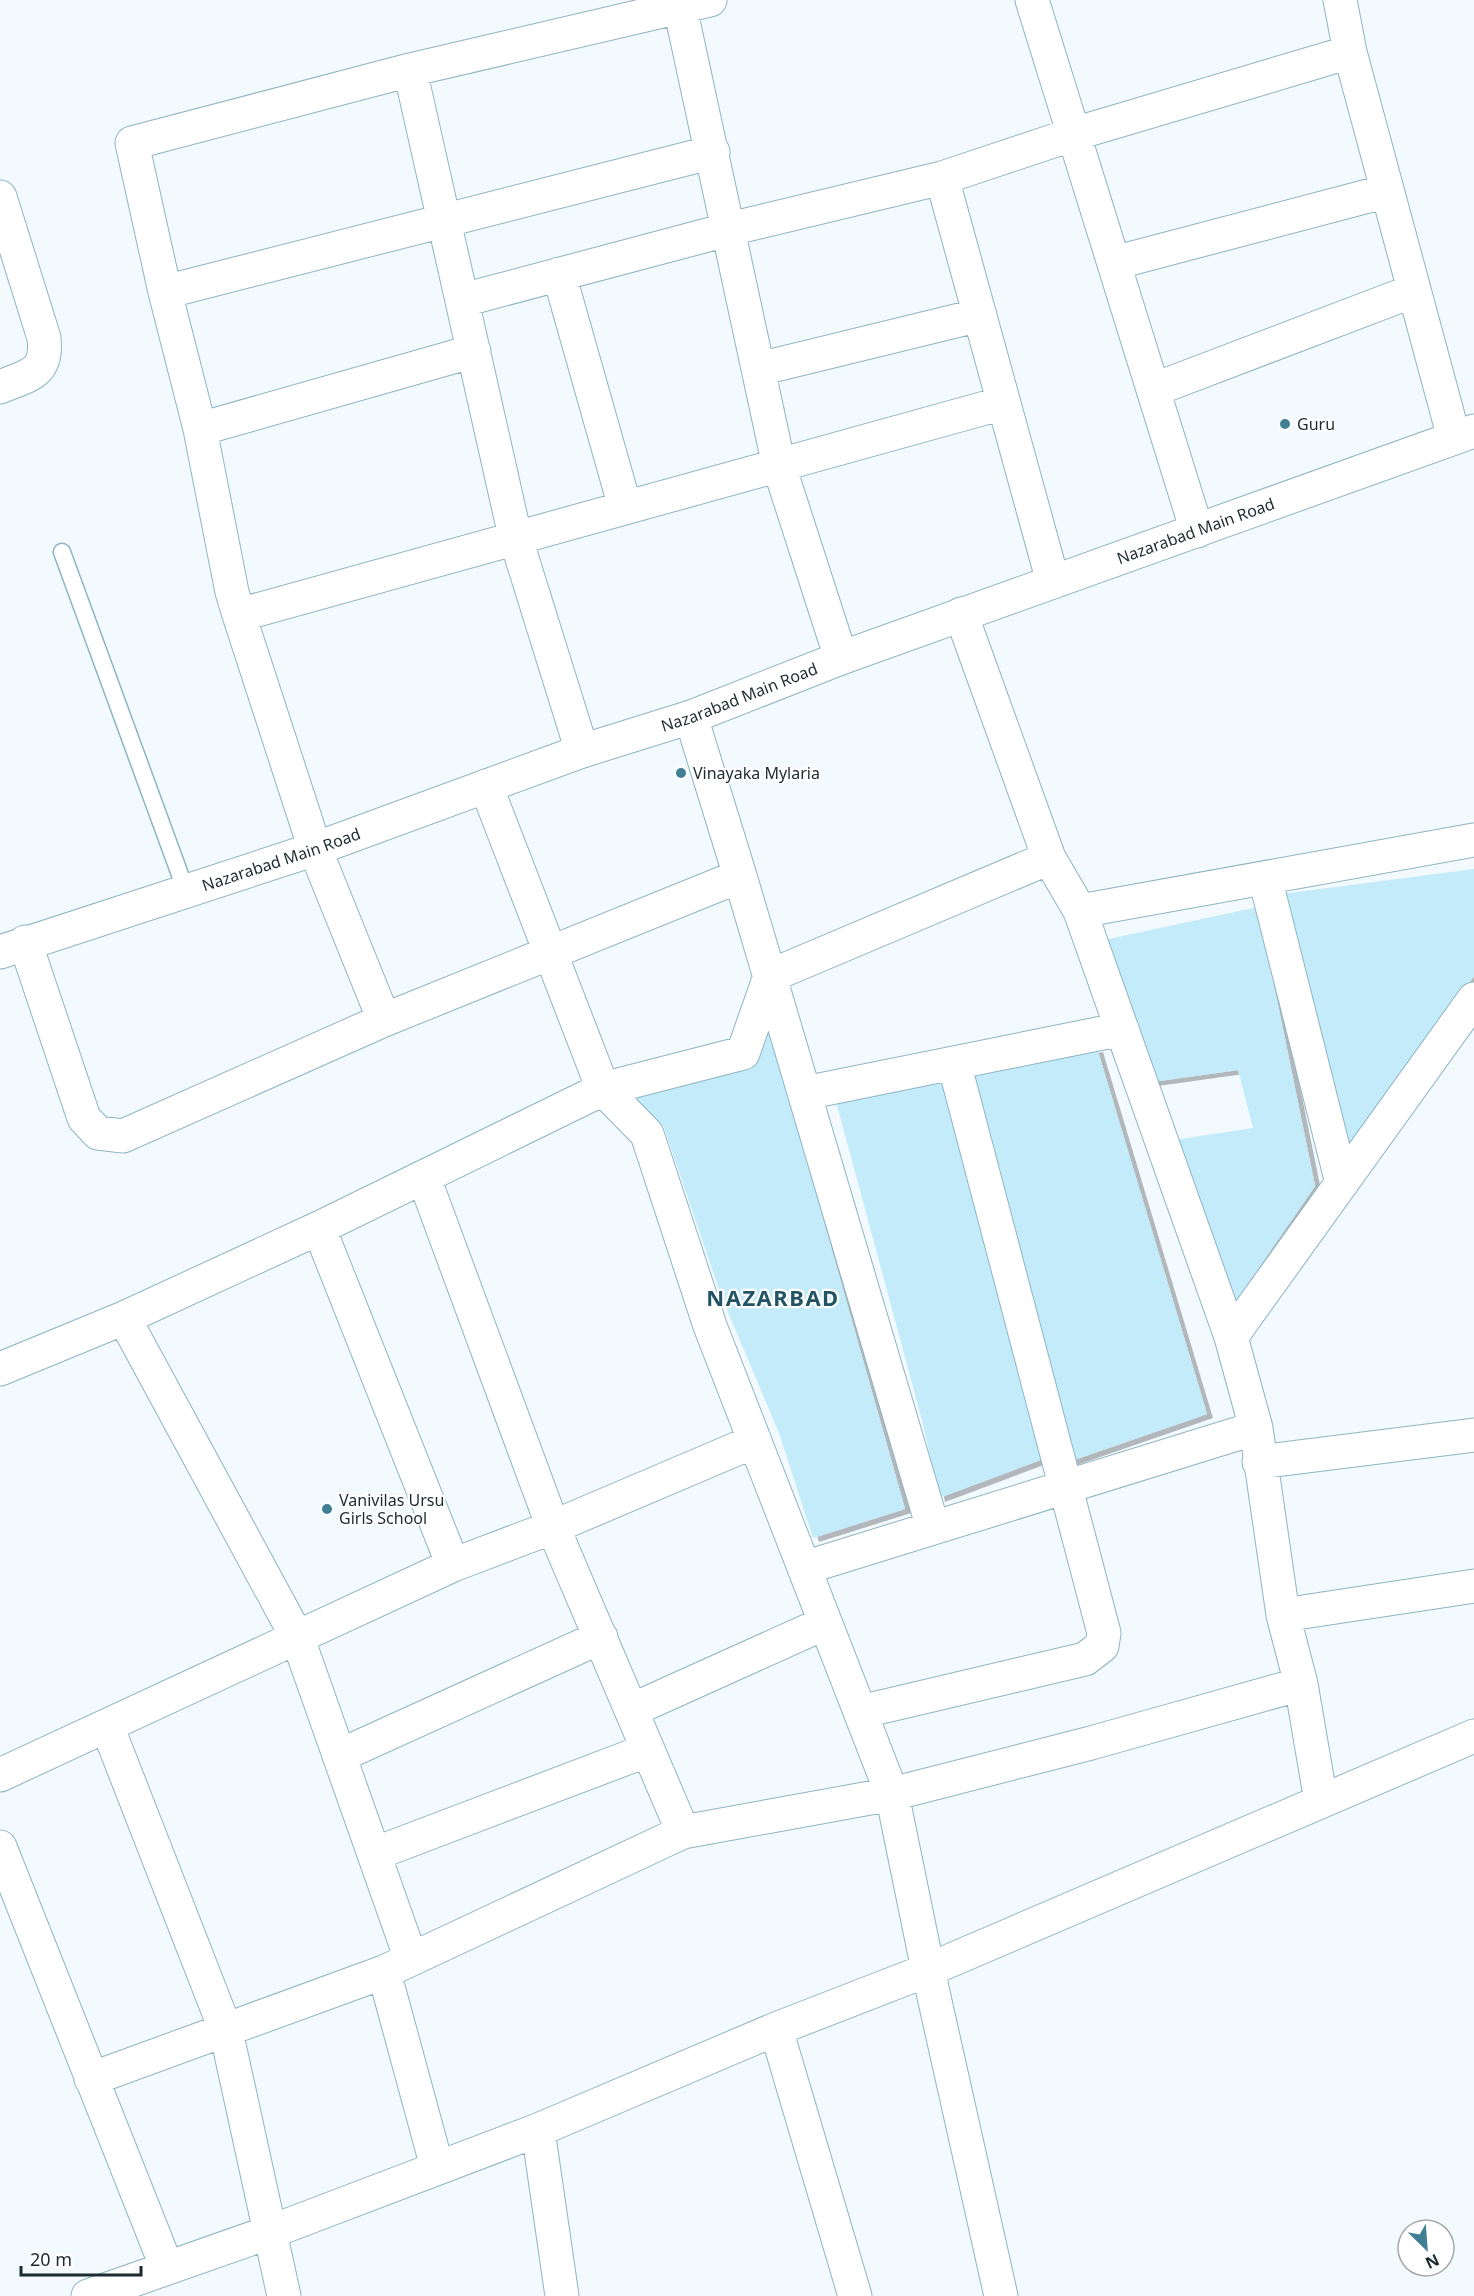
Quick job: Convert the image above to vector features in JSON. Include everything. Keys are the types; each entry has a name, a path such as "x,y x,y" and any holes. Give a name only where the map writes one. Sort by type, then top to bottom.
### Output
{"street":[{"path":"1032,0 1197,531"},
{"path":"1340,0 1350,52 1413,291 1464,434"},
{"path":"384,1020 315,849 232,592 200,429 165,292 132,143 410,70 695,3 713,152 779,466 840,658"},
{"path":"463,300 730,229 942,178 1074,134 1350,52"},
{"path":"410,70 515,536 582,751"},
{"path":"165,292 713,152"},
{"path":"942,178 1053,582"},
{"path":"1114,263 1387,191"},
{"path":"0,197 44,338 46,354 41,367 32,374 0,387"},
{"path":"559,274 625,507"},
{"path":"1153,390 1413,291"},
{"path":"759,369 980,315"},
{"path":"200,429 474,351"},
{"path":"239,615 515,536 1004,403"},
{"name":"Nazarabad Main Road","path":"12,947 315,849 582,751 691,717 840,658 1464,434"},
{"path":"961,614 1049,858 1080,911 1231,1337 1256,1428 1259,1462 1283,1615 1301,1684 1321,1802"},
{"path":"691,717 933,1528"},
{"path":"486,786 603,1089 647,1134 710,1326 892,1794 928,1970 1001,2296"},
{"path":"1080,911 1474,840"},
{"path":"0,1370 124,1318 319,1228 603,1089 743,1053 770,976 1049,858"},
{"path":"12,947 84,1118 98,1133 123,1136 384,1020 740,876"},
{"path":"1265,878 1342,1183"},
{"path":"1231,1337 1474,999"},
{"path":"805,1093 1122,1029"},
{"path":"860,1712 1084,1659 1102,1647 1104,1633 954,1063"},
{"path":"424,1178 553,1527 683,1832"},
{"path":"319,1228 453,1565"},
{"path":"124,1318 298,1639 374,1854 437,2167"},
{"path":"804,1569 1256,1428"},
{"path":"1259,1462 1474,1435"},
{"path":"0,1775 298,1639 453,1565 553,1527 755,1441"},
{"path":"1283,1615 1474,1586"},
{"path":"632,1710 825,1623"},
{"path":"339,1756 601,1637"},
{"path":"91,2079 226,2031 397,1965 683,1832 892,1794 1091,1743 1301,1684"},
{"path":"107,1726 226,2031 284,2296"},
{"path":"88,2296 270,2232 538,2130 777,2029 928,1970 1474,1736"},
{"path":"374,1854 648,1749"},
{"path":"0,1846 167,2268"},
{"path":"777,2029 855,2296"},
{"path":"538,2130 562,2296"}],"lane":[{"path":"62,552 186,891"}],"building":[{"path":"1474,869 1474,976 1349,1152 1274,895"},
{"path":"1258,907 1315,1186 1231,1308 1174,1140 1253,1128 1238,1070 1152,1082 1104,940"},
{"path":"770,1031 905,1509 813,1538 779,1433 722,1298 663,1125 629,1095 751,1068"},
{"path":"1097,1048 1207,1414 1071,1461 968,1072"},
{"path":"941,1079 1043,1459 939,1498 923,1424 835,1098"}],"place":[{"name":"Guru","path":"1285,424"},
{"name":"Vinayaka Mylaria","path":"681,773"},
{"name":"Vanivilas Ursu Girls School","path":"327,1509"}],"district":[{"name":"NAZARBAD","path":"773,1297"}]}
